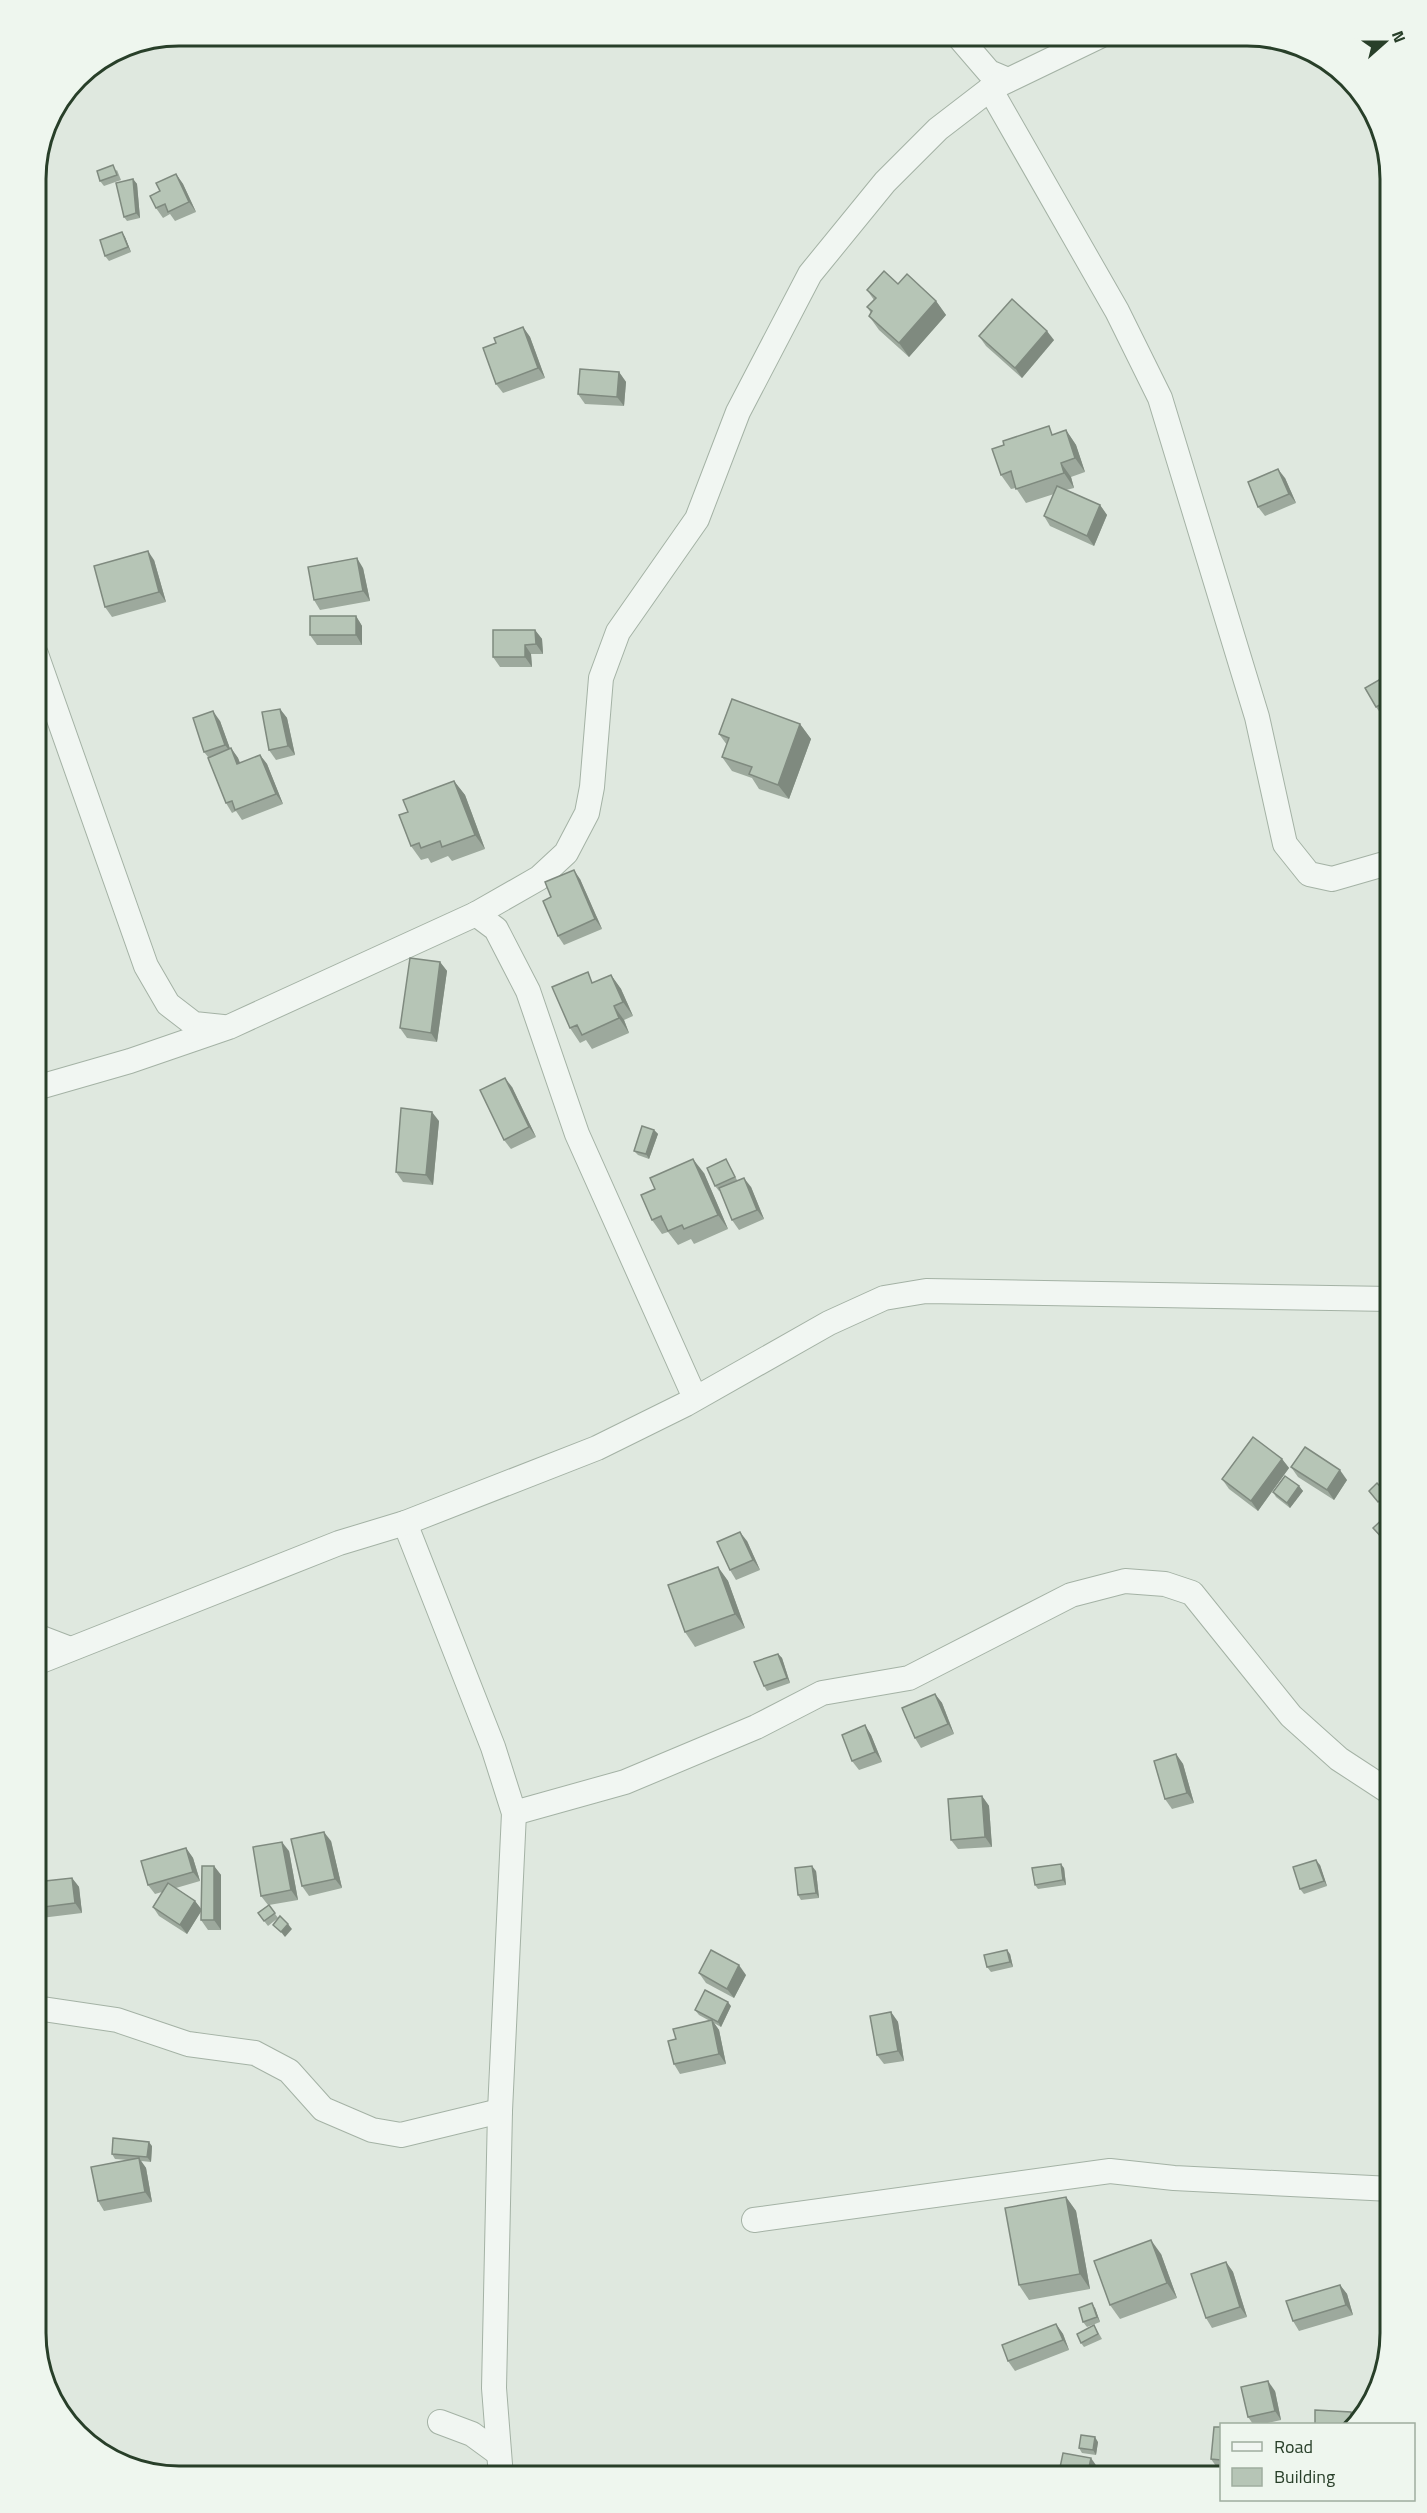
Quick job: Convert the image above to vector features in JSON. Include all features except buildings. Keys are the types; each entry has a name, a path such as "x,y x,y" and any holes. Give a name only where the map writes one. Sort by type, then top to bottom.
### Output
{"street":[{"path":"967,47 999,84 1160,398 1257,717 1285,844 1309,874 1332,879 1381,865"},
{"path":"47,1085 130,1061 229,1027 476,914 539,878 566,853 587,813 592,787 601,678 618,632 697,519 738,412 810,274 885,182 938,129 999,84 1077,47"},
{"path":"47,685 146,966 168,1004 194,1024 229,1027"},
{"path":"476,914 496,929 528,991 577,1134 695,1398"},
{"path":"46,1659 339,1543 405,1523 597,1448 695,1398 829,1323 884,1298 926,1292 1381,1299"},
{"path":"405,1523 493,1747 514,1813 500,2111 494,2388 500,2466"},
{"path":"514,1813 625,1782 756,1727 822,1693 909,1678 1071,1595 1125,1581 1165,1584 1192,1593 1291,1716 1339,1759 1381,1786"},
{"path":"46,1640 70,1649"},
{"path":"46,2010 117,2020 188,2044 255,2053 289,2071 322,2109 372,2130 401,2135 500,2111"},
{"path":"754,2220 1110,2171 1174,2178 1381,2188"},
{"path":"440,2422 472,2434 498,2453"}]}
